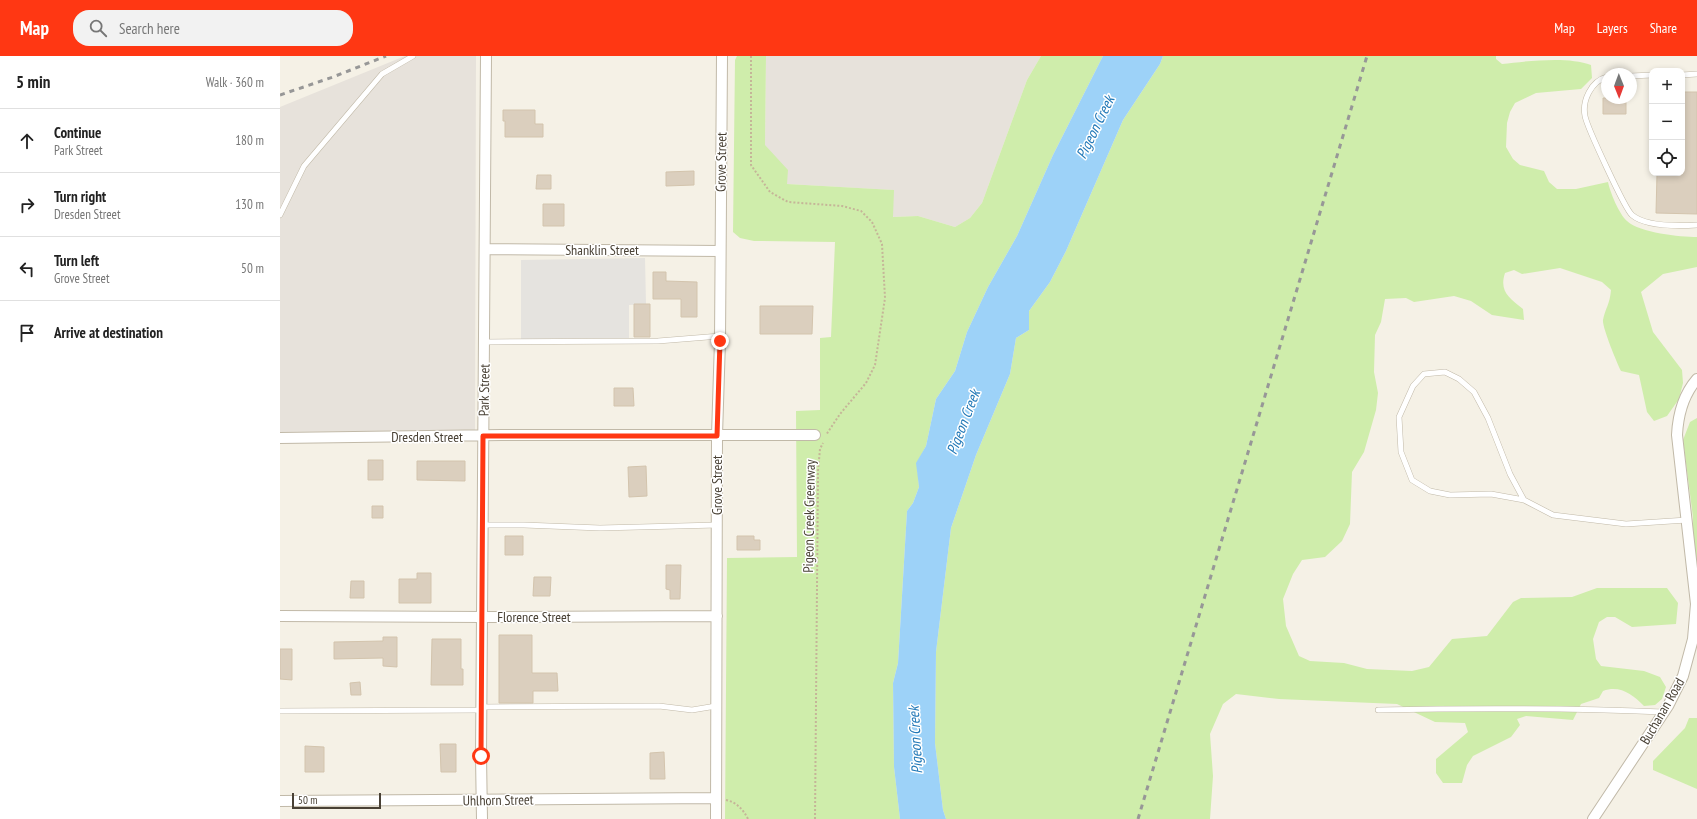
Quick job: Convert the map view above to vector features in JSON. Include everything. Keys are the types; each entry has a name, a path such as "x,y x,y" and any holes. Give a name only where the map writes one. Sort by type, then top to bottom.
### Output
{"street":[{"name":"Park Street","path":"482,819 481,709 486,56"},
{"name":"Grove Street","path":"716,819 717,436 720,336 722,56"},
{"name":"Shanklin Street","path":"485,249 720,251"},
{"name":"Buchanan Road","path":"1593,819 1664,712 1683,676 1693,639 1697,612 1679,460 1677,424 1678,416 1690,389 1697,379"},
{"name":"Dresden Street","path":"280,438 815,435"},
{"name":"Florence Street","path":"280,616 717,616"},
{"name":"Uhlhorn Street","path":"280,800 716,798"}],"lane":[{"path":"280,215 304,166 382,74 414,56"},
{"path":"1685,74 1697,74"},
{"path":"1637,76 1649,75"},
{"path":"1601,82 1593,87 1585,100 1585,116 1621,198 1632,215 1651,223 1676,226 1697,225"},
{"path":"485,342 658,341 720,336"},
{"path":"1524,500 1510,474 1488,418 1474,392 1460,379 1445,372 1424,374 1413,386 1399,417 1401,452 1412,480 1430,491 1450,495 1491,494 1524,500 1553,515 1626,524 1687,520"},
{"path":"483,525 600,528 717,525"},
{"path":"280,711 659,706 692,710 716,706"},
{"path":"1378,710 1482,708 1584,709 1664,712"}],"path":[{"name":"Pigeon Creek Greenway","path":"751,56 751,165 770,192 788,202 842,206 861,211 872,222 882,244 885,298 876,365 866,383 840,414 826,434 820,449 815,819"},
{"path":"716,798 735,802 748,819"}],"shaded area":[{"path":"405,56 476,56 475,430 280,432 280,107"},
{"path":"766,56 1041,56 1027,80 982,203 970,218 955,227 918,216 892,217 893,190 787,184 765,146"},
{"path":"645,258 646,304 629,305 629,338 521,339 521,260"}],"green space":[{"path":"737,56 766,56 765,145 788,170 787,184 894,190 893,217 918,216 955,227 970,218 982,203 1027,80 1041,56 1103,56 1053,155 1017,236 988,287 967,332 955,371 936,399 926,446 917,463 919,487 913,503 907,511 898,663 893,683 894,767 900,819 725,819 727,558 797,557 796,411 820,410 820,338 831,337 835,242 754,241 740,238 733,232 735,60"},
{"path":"1163,56 1496,56 1496,59 1502,64 1560,60 1582,62 1591,65 1592,78 1581,89 1536,93 1515,103 1510,112 1507,123 1506,147 1513,159 1520,165 1544,171 1549,182 1557,189 1576,189 1608,182 1613,197 1624,218 1641,229 1660,234 1697,237 1697,267 1663,274 1641,292 1653,332 1682,370 1683,383 1679,399 1667,416 1654,421 1647,412 1639,375 1621,371 1607,337 1603,320 1610,299 1611,290 1602,282 1560,268 1522,274 1514,270 1505,273 1503,285 1506,294 1523,309 1524,320 1492,315 1471,301 1454,296 1414,302 1406,298 1385,299 1381,322 1375,335 1374,372 1378,393 1376,410 1364,452 1352,472 1350,524 1342,541 1325,557 1302,560 1293,574 1283,599 1286,626 1299,656 1310,661 1344,663 1367,669 1412,671 1429,667 1452,639 1487,636 1513,602 1521,598 1572,597 1597,588 1667,588 1678,603 1676,624 1632,627 1615,617 1607,617 1599,622 1593,639 1596,659 1601,666 1644,671 1660,677 1666,687 1662,699 1655,705 1644,706 1630,694 1620,690 1609,689 1603,691 1599,698 1581,704 1573,720 1526,716 1517,719 1520,725 1511,737 1473,756 1467,765 1462,783 1443,783 1436,773 1436,759 1468,732 1465,723 1435,722 1397,704 1279,699 1236,694 1223,704 1210,734 1213,776 1210,819 946,819 943,810 935,743 936,652 951,528 976,455 1010,374 1016,338 1029,330 1029,311 1050,282 1066,251 1123,120 1160,64"},
{"path":"1697,418 1697,560 1693,553 1693,517 1683,440 1690,422"},
{"path":"1689,718 1697,718 1697,789 1653,770 1653,761 1685,728"}],"water":[{"name":"Pigeon Creek","path":"1103,56 1163,56 1160,64 1123,120 1066,251 1050,282 1029,311 1029,330 1016,338 1010,374 976,455 951,528 936,652 935,743 943,810 946,819 900,819 894,767 893,683 898,663 907,511 913,503 919,487 916,463 926,446 936,399 955,371 967,332 988,287 1017,236 1053,155"}],"building":[{"path":"1685,92 1697,92 1697,214 1656,213 1657,176 1685,176"},
{"path":"1603,104 1626,104 1626,114 1603,114"},
{"path":"503,110 535,110 535,124 543,124 543,137 505,137"},
{"path":"694,171 694,185 666,186 666,172"},
{"path":"537,175 551,175 551,189 536,189"},
{"path":"543,204 564,204 564,226 543,226"},
{"path":"653,272 666,272 666,281 697,282 697,317 681,317 681,299 653,299"},
{"path":"634,304 650,304 650,337 634,337"},
{"path":"760,306 813,306 812,334 760,334"},
{"path":"614,388 633,388 634,406 614,406"},
{"path":"368,460 383,460 383,480 368,480"},
{"path":"417,461 465,461 465,481 417,480"},
{"path":"646,466 647,496 629,497 628,467"},
{"path":"372,506 383,506 383,518 372,518"},
{"path":"505,536 523,536 523,555 505,555"},
{"path":"737,536 754,536 754,540 760,540 760,550 737,550"},
{"path":"666,565 681,565 680,599 670,599 670,590 666,589"},
{"path":"417,573 431,573 431,603 399,603 399,579 417,579"},
{"path":"534,577 551,577 550,596 533,596"},
{"path":"351,581 364,581 364,598 350,598"},
{"path":"499,635 532,635 532,673 557,673 558,691 533,691 533,703 499,703"},
{"path":"383,637 397,637 397,667 383,666 383,658 334,659 334,642 383,641"},
{"path":"432,639 461,639 461,669 463,669 463,685 431,685"},
{"path":"280,649 292,649 292,680 280,679"},
{"path":"360,682 361,695 351,695 350,683"},
{"path":"440,744 456,744 456,772 441,772"},
{"path":"305,746 324,747 324,772 305,772"},
{"path":"664,752 665,779 650,779 650,753"}],"railway":[{"path":"280,95 333,77 386,56"},
{"path":"1138,819 1367,56"}],"route":[{"path":"481,756 483,436 717,436 720,341"}]}
